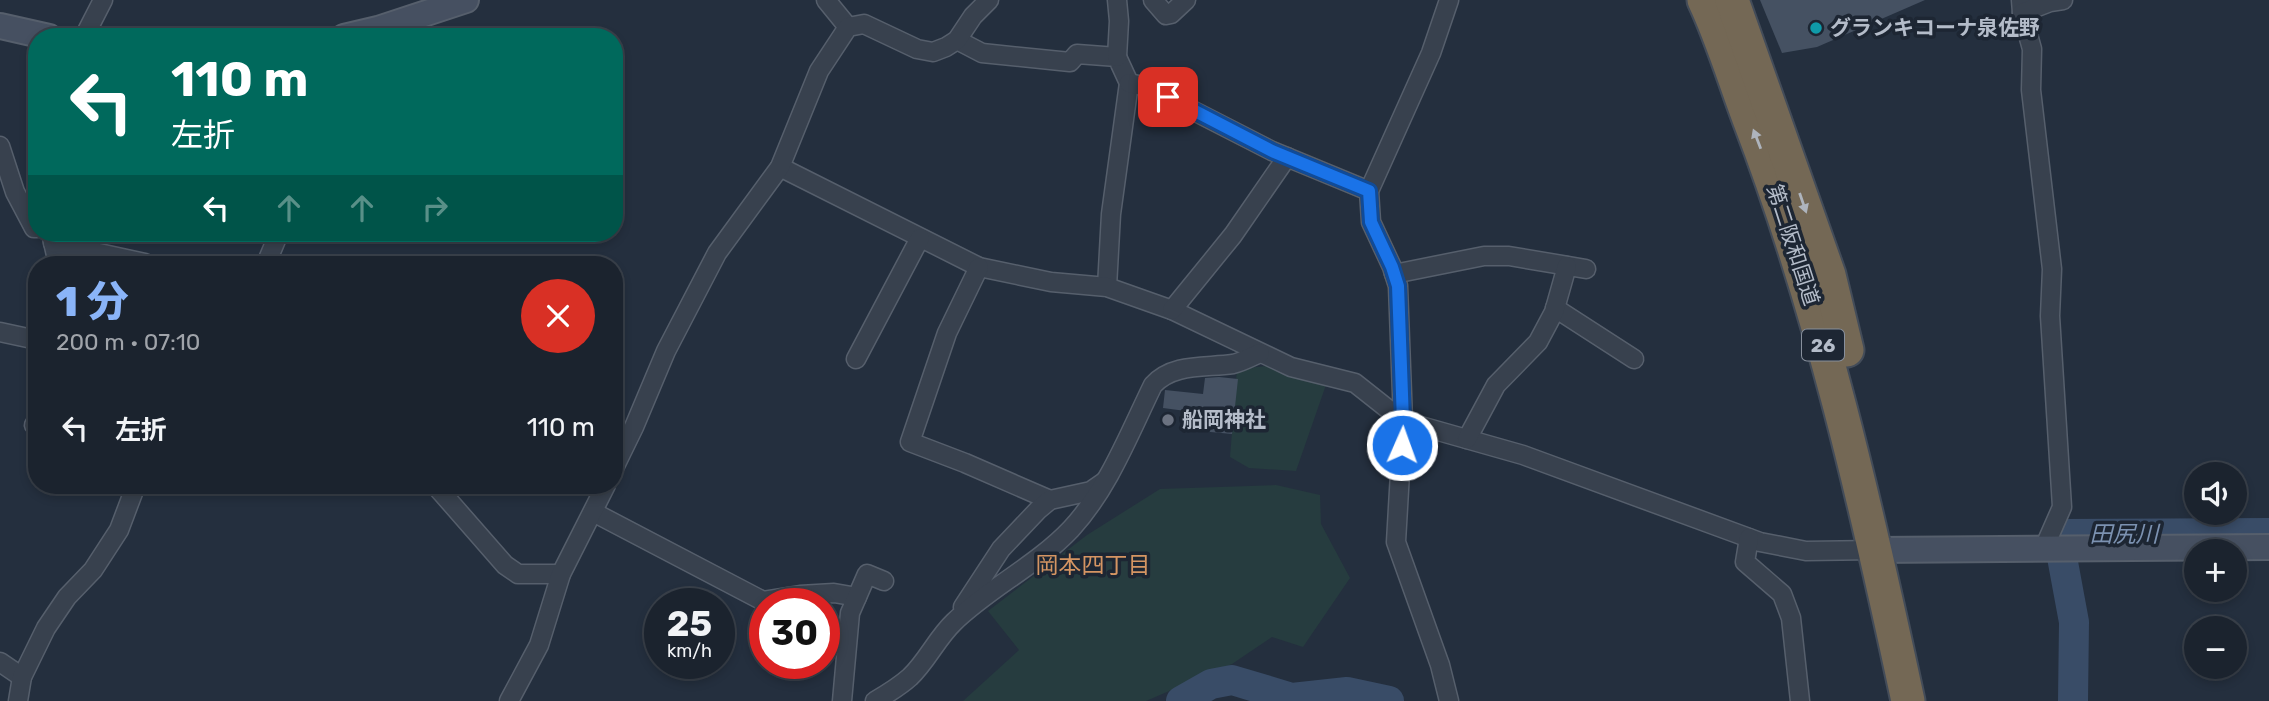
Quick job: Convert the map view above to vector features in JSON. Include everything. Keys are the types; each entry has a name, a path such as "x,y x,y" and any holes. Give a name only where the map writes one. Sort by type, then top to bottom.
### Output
{"highway":[{"name":"第二阪和国道","path":"1704,0 1770,173 1931,701"},
{"name":"第二阪和国道","path":"1732,0 1829,275 1886,549 1908,701"}],"street":[{"path":"89,28 103,0"},
{"path":"378,28 466,0"},
{"path":"826,0 848,27"},
{"path":"623,450 666,351 717,253 780,167 819,71 848,27 864,24 918,49 933,52 957,40 973,16 989,0"},
{"path":"1107,287 1111,214 1129,83 1117,57 1117,0"},
{"path":"1153,0 1166,15 1171,14 1186,0"},
{"path":"1449,0 1431,53 1369,191 1371,222 1398,286 1403,421 1396,542 1450,701"},
{"path":"2044,548 2062,507 2050,316 2052,269 2031,90 2032,50 2021,7 2063,0"},
{"path":"0,26 28,32"},
{"path":"957,40 982,53 1070,62 1077,54 1117,57"},
{"path":"1129,83 1147,87 1287,157 1369,191"},
{"path":"1,156 28,217"},
{"path":"1172,310 1233,235 1287,157"},
{"path":"780,167 979,267 1051,282 1107,287 1172,310 1291,367 1355,383 1403,421 1523,455 1760,542 1806,551 2269,547"},
{"path":"856,359 920,238"},
{"path":"66,242 116,256"},
{"path":"1394,274 1484,256 1509,256 1586,269"},
{"path":"1467,439 1496,385 1538,342 1555,309 1567,266"},
{"path":"979,267 947,333 910,442 1050,500"},
{"path":"1555,309 1634,359"},
{"path":"0,332 28,338"},
{"path":"952,624 980,599 1070,530 1091,504 1153,385 1161,376 1174,370 1237,363 1260,354"},
{"path":"875,701 911,676 952,624 1001,549 1021,526 1050,500 1091,491 1104,481"},
{"path":"18,701 22,677 53,618 67,597 93,570 119,530 133,494"},
{"path":"443,494 505,565 517,574 561,574"},
{"path":"509,701 539,645 561,574 602,494"},
{"path":"593,512 763,601 834,593 857,597"},
{"path":"1749,538 1745,562 1782,594 1791,618 1800,701"},
{"path":"842,701 850,613 867,574 884,581"},
{"path":"0,662 22,677"}],"green space":[{"path":"1267,366 1294,370 1327,382 1296,471 1249,468 1230,457 1237,369"},
{"path":"1276,485 1320,495 1321,524 1350,578 1303,647 1272,637 1232,664 1146,701 963,701 1019,650 988,611 1087,535 1160,489"}],"building":[{"name":"グランキコーナ泉佐野","path":"1760,0 1925,0 1817,47 1782,53"},
{"path":"1205,378 1238,379 1232,434 1200,431 1201,413 1163,408 1165,390 1203,394"}],"waterway":[{"name":"田尻川","path":"2073,701 2074,622 2062,557 2063,534 2269,533"},
{"name":"田尻川","path":"1181,701 1211,684 1232,680 1292,698 1347,692 1389,701"}],"place":[{"name":"グランキコーナ泉佐野","path":"1816,28"},
{"name":"船岡神社","path":"1168,420"}],"district":[{"name":"岡本四丁目","path":"1093,565"}],"route":[{"path":"1168,97 1272,151 1369,191 1371,222 1398,286 1402,445"}]}
